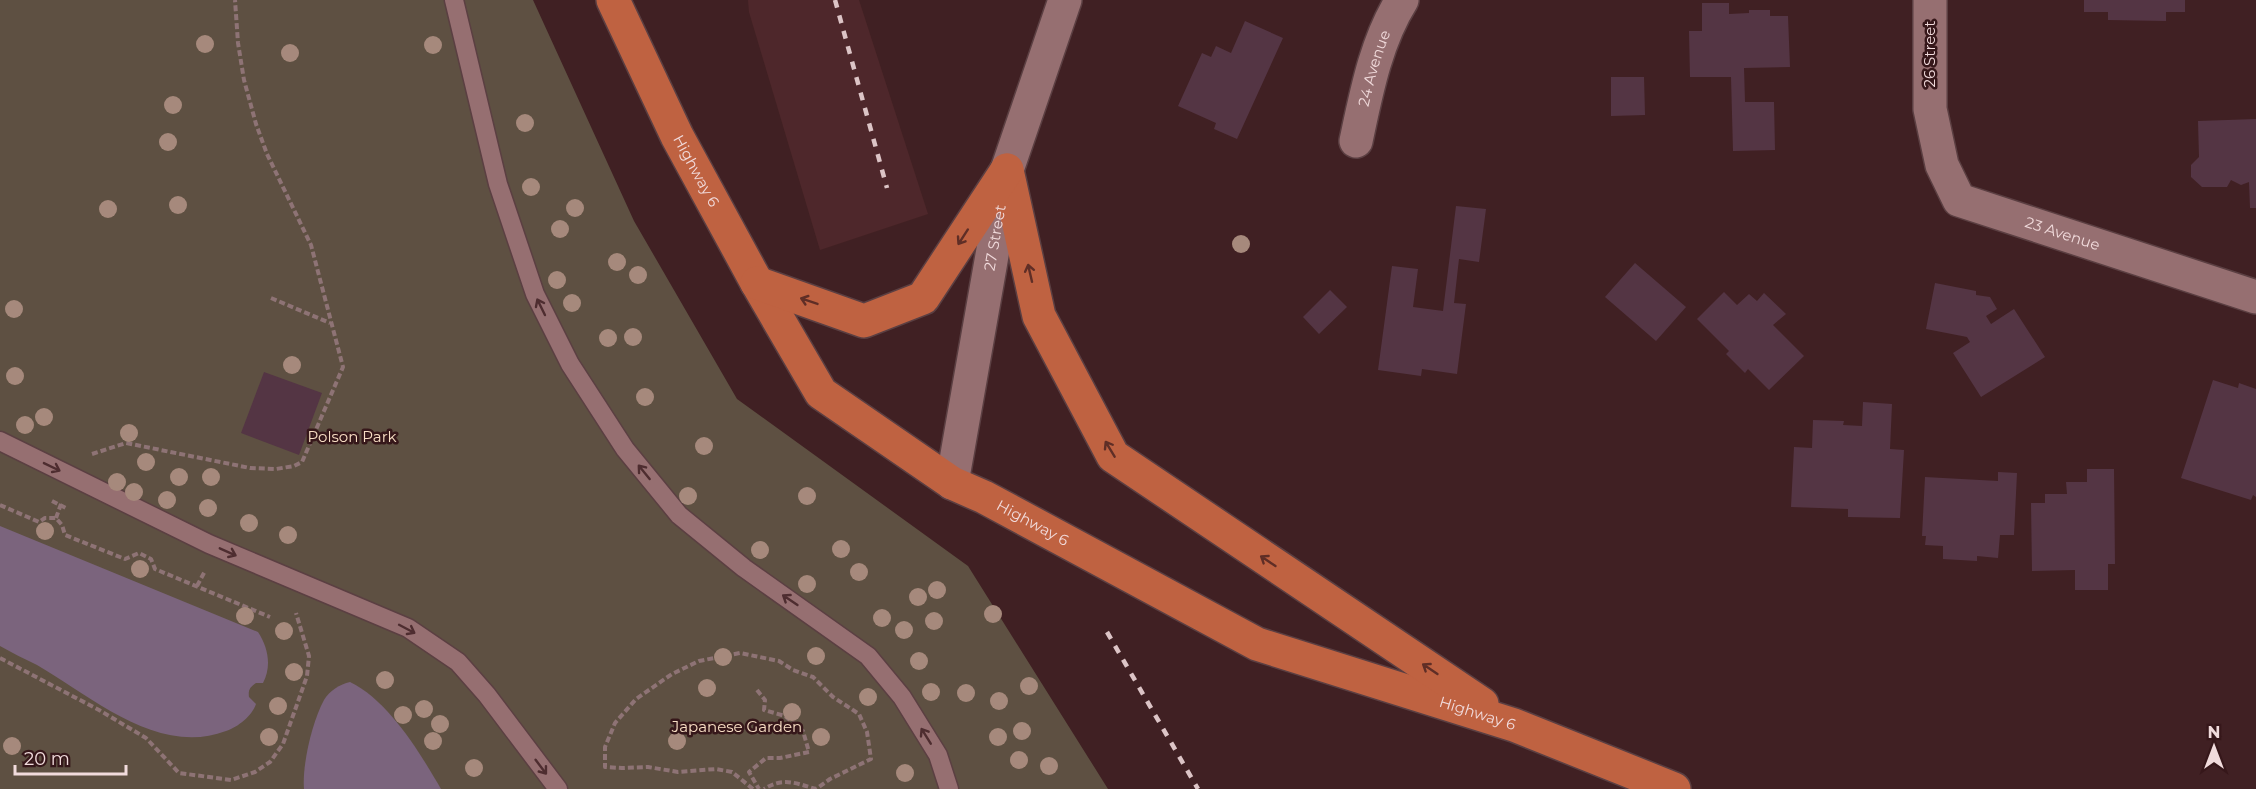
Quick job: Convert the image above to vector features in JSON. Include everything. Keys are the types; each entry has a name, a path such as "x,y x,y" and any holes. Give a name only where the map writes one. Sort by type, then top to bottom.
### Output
{"main road":[{"name":"Highway 6","path":"613,0 677,136 757,283 821,393 952,483 984,497 1257,644 1514,725 1674,789"},
{"path":"757,283 864,321 923,298 1007,170"},
{"path":"1007,170 1039,316 1113,456 1514,725"}],"street":[{"name":"27 Street","path":"952,483 1007,170 1065,0"},
{"name":"24 Avenue","path":"1356,141 1366,92 1391,18 1402,0"},
{"name":"26 Street","path":"1930,0 1930,109"},
{"name":"23 Avenue","path":"1930,109 1942,165 1959,200 2256,297"}],"lane":[{"path":"454,0 498,184 535,294 570,364 625,449 679,515 744,568 868,656 902,696 938,755 950,789"},
{"path":"0,441 209,544 408,628 458,662 487,695 558,789"}],"path":[{"path":"76,479 84,456 126,443 250,468 276,469 294,466 302,462 342,367 312,245 267,154 256,124 244,80 235,0"},
{"path":"271,298 331,324"},
{"path":"50,500 70,510"},
{"path":"0,505 39,522 45,518 56,518 62,525 65,535 125,559 139,553 151,559 155,569 270,617"},
{"path":"56,518 60,505"},
{"path":"194,567 215,575"},
{"path":"197,586 204,571"},
{"path":"0,658 99,710 146,738 179,773 231,780 255,772 270,762 283,744 291,723 307,676 309,656 298,616 294,610"},
{"path":"753,789 732,772 716,769 678,772 648,767 605,767 605,747 615,723 636,699 672,674 699,660 740,653 779,661 793,670 813,677 832,697 859,714 867,732 871,759 830,779 816,789 790,782 774,782 764,789"},
{"path":"757,690 765,700 764,710 785,716 803,731 809,752 780,758 766,758 749,772 759,789"}],"shaded area":[{"path":"748,0 859,0 928,214 820,250 749,12"},
{"path":"0,526 258,632 266,650 268,663 263,683 256,683 249,691 249,697 256,704 251,713 231,729 201,737 176,736 151,730 103,707 37,665 0,646"},
{"path":"350,682 378,702 402,729 441,789 304,789 306,756 320,709 332,691"}],"green space":[{"name":"Polson Park","path":"0,0 533,0 634,221 737,399 968,566 1108,789 0,789"}],"building":[{"path":"2084,0 2185,0 2185,12 2166,12 2166,21 2108,20 2108,12 2084,12"},
{"path":"1702,3 1729,3 1729,14 1749,13 1749,10 1770,10 1770,16 1788,16 1790,67 1744,68 1745,102 1774,102 1775,150 1733,151 1731,77 1690,77 1689,31 1702,31"},
{"path":"1245,21 1283,38 1237,139 1214,129 1216,123 1178,106 1202,53 1211,57 1216,46 1231,53"},
{"path":"1611,77 1644,77 1645,115 1611,116"},
{"path":"2256,119 2256,208 2250,208 2249,182 2241,185 2231,180 2227,187 2202,187 2191,177 2191,165 2199,157 2198,121"},
{"path":"1456,206 1486,209 1479,262 1459,259 1454,303 1466,304 1457,374 1422,369 1421,376 1378,370 1392,266 1418,269 1413,307 1443,311"},
{"path":"1635,263 1686,307 1656,341 1605,297"},
{"path":"1935,283 1976,291 1976,295 1990,297 1997,309 1986,316 1991,324 2014,309 2045,357 1981,397 1953,353 1970,342 1967,337 1926,329"},
{"path":"1330,290 1347,307 1319,334 1303,317"},
{"path":"1724,292 1737,305 1749,294 1757,301 1764,293 1786,314 1773,325 1804,356 1769,390 1748,369 1745,373 1726,354 1729,351 1697,319"},
{"path":"264,372 322,393 299,455 241,433"},
{"path":"2213,380 2238,388 2239,383 2256,389 2256,497 2253,495 2251,500 2181,478"},
{"path":"1863,402 1892,404 1890,449 1904,450 1900,518 1848,517 1848,509 1791,507 1794,447 1812,448 1813,420 1844,421 1843,425 1862,426"},
{"path":"2087,469 2114,469 2115,564 2108,564 2108,590 2075,590 2075,570 2032,571 2031,503 2045,503 2045,494 2067,494 2066,482 2087,482"},
{"path":"1998,472 2017,473 2014,535 2000,535 1998,558 1977,556 1977,561 1943,559 1943,546 1925,545 1926,536 1922,536 1925,477 1998,481"}],"railway":[{"path":"835,0 887,188"},
{"path":"1107,632 1198,789"}],"park label":[{"name":"Japanese Garden","path":"737,727"}]}
